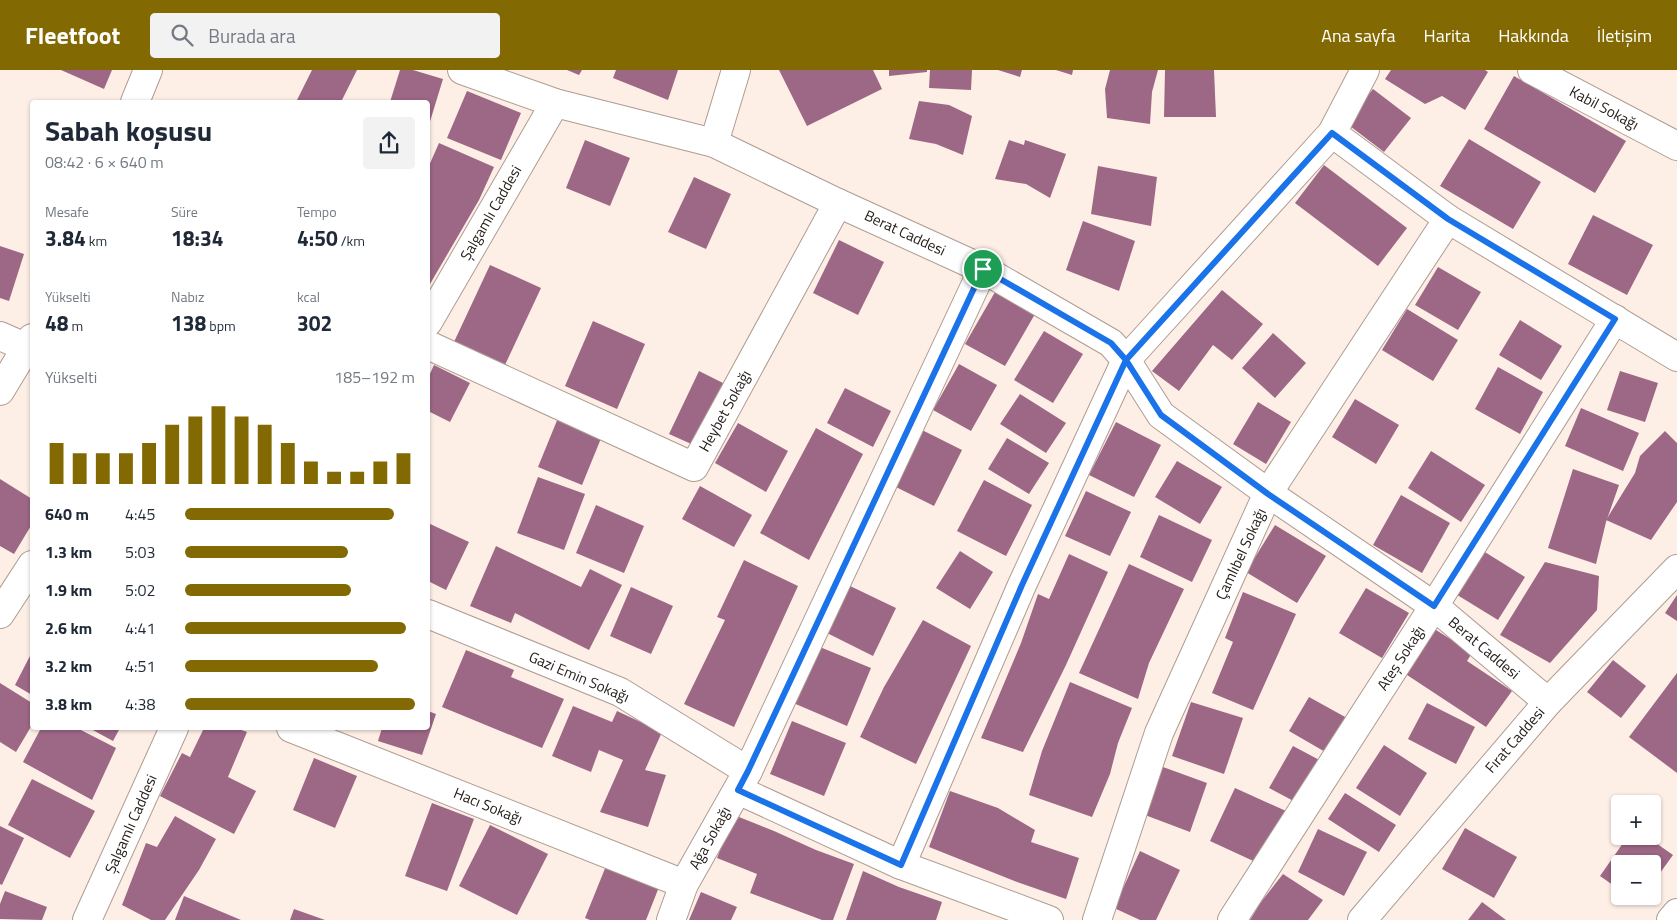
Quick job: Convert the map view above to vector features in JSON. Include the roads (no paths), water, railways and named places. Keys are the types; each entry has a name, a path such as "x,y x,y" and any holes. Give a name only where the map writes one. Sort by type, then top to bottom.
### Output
{"street":[{"path":"136,100 148,70"},
{"name":"Berat Caddesi","path":"462,70 555,104 714,142 838,203 983,269 1111,343 1126,360 1161,415 1268,494 1434,606 1548,702"},
{"path":"714,142 736,70"},
{"path":"901,865 1022,585 1126,360 1332,133 1365,70"},
{"name":"Kabil Sokağı","path":"1532,70 1677,146"},
{"name":"Şalgamlı Caddesi","path":"430,319 555,104"},
{"path":"1332,133 1448,219 1677,358"},
{"name":"Heybet Sokağı","path":"430,346 694,467 838,203"},
{"name":"Çamlıbel Sokağı","path":"1096,920 1159,733 1268,494 1448,219"},
{"name":"Ağa Sokağı","path":"671,920 684,884 743,780 983,269"},
{"name":"Ateş Sokağı","path":"1232,920 1434,606 1615,319"},
{"path":"0,336 30,345"},
{"path":"0,391 30,346"},
{"path":"0,614 30,568"},
{"name":"Fırat Caddesi","path":"1362,920 1548,702 1677,568"},
{"name":"Gazi Emin Sokağı","path":"430,615 620,692 743,780 901,865 1049,920"},
{"name":"Şalgamlı Caddesi","path":"87,920 173,730"},
{"name":"Hacı Sokağı","path":"296,730 684,884"},
{"path":"1670,920 1677,913"}]}
